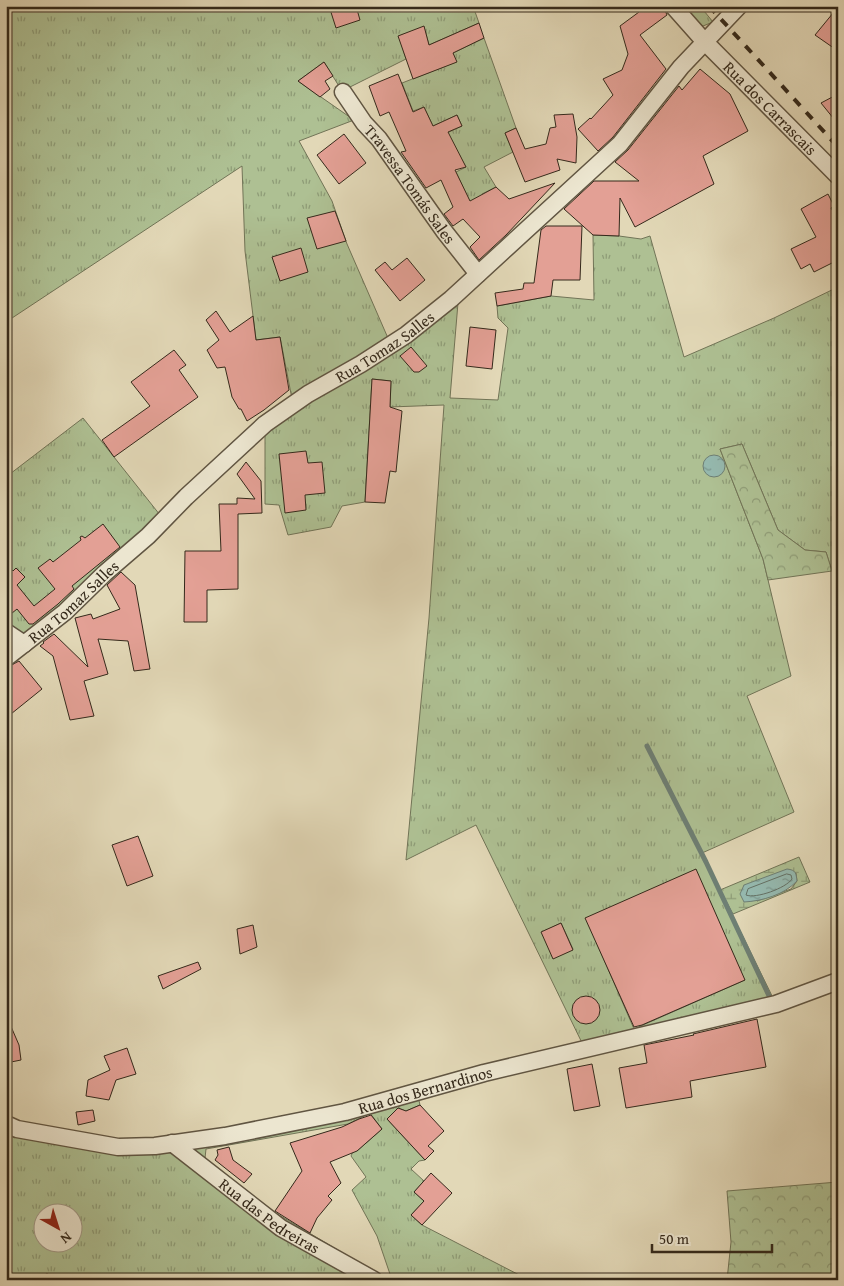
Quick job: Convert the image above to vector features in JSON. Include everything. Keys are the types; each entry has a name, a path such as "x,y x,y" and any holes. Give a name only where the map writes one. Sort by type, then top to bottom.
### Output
{"street":[{"name":"Rua dos Carrascais","path":"673,6 704,41 838,176"},
{"name":"Rua Tomaz Salles","path":"6,658 65,612 265,424 308,394 361,364 406,335 451,299 620,144 681,66 739,6"},
{"name":"Travessa Tomás Sales","path":"343,92 444,231 478,274"},
{"path":"6,632 24,644"},
{"name":"Rua dos Bernardinos","path":"6,1124 17,1129 118,1147 172,1143 224,1136 345,1112 484,1073 776,1004 838,981"},
{"name":"Rua das Pedreiras","path":"172,1143 281,1228 374,1280"}],"green space":[{"path":"6,6 473,6 479,23 429,45 424,27 399,36 406,59 342,91 324,62 298,81 354,120 299,141 332,201 347,244 391,345 459,291 450,398 498,400 508,328 498,318 497,306 551,296 594,300 593,235 641,239 650,236 684,357 774,318 838,287 838,570 832,571 826,552 805,550 778,530 742,444 720,449 763,559 791,676 747,696 794,812 702,853 776,1004 585,1049 476,825 406,860 429,618 444,405 390,407 391,381 372,379 365,502 342,506 331,527 288,535 279,505 265,504 265,424 293,404 280,337 256,340 245,251 242,166 6,322","holes":["586,918 745,980 634,1029","561,923 573,949 553,958 542,932"]},
{"path":"683,6 700,6 713,22 703,26"},
{"path":"484,38 516,128 505,133 513,152 484,167 496,187 482,194 487,203 474,211 456,172 466,167 447,133 462,126 457,115 433,126 424,107 413,111 402,83 456,62 453,53"},
{"path":"83,418 164,520 24,644 6,632 6,477"},
{"path":"742,444 778,530 805,550 826,552 832,571 768,580 763,559 720,449"},
{"path":"799,857 810,882 733,914 720,890","holes":["796,873 797,881 791,889 757,901"]},
{"path":"417,1092 420,1105 406,1111 398,1108 387,1119 425,1160 419,1161 411,1169 424,1181 414,1192 424,1201 411,1215 422,1225 529,1280 392,1280 377,1236 352,1190 366,1177 351,1156 355,1147 357,1151 382,1129 370,1113 348,1124 206,1149 205,1158 274,1212 388,1280 53,1280 47,1273 39,1280 6,1280 6,1124 155,1146"},
{"path":"838,1182 838,1280 727,1280 731,1242 727,1191"}],"water":[{"path":"714,455 722,458 725,466 722,474 714,477 706,474 703,466 706,458"},
{"path":"787,869 794,871 796,874 797,881 792,886 772,896 744,902 740,894 744,885"}],"building":[{"path":"329,6 356,6 360,20 336,28"},
{"path":"634,6 663,6 667,15 640,35 666,69 613,137 598,151 578,129 591,119 613,95 603,79 622,70 628,54 620,26 639,12"},
{"path":"838,7 838,51 815,35"},
{"path":"479,23 484,38 453,53 457,62 413,79 398,36 424,26 429,45"},
{"path":"324,62 333,76 325,81 330,89 320,97 298,81"},
{"path":"700,69 730,94 748,131 703,156 714,184 635,227 620,198 619,236 593,235 564,209 594,181 639,181 615,162 628,150 679,86 682,90"},
{"path":"398,74 413,112 424,107 433,126 457,115 462,126 448,132 466,167 455,170 470,201 496,187 509,199 555,183 506,235 479,260 470,247 480,237 463,219 453,226 444,214 453,207 441,180 426,188 401,152 406,151 389,112 380,116 369,86"},
{"path":"838,94 838,124 821,103"},
{"path":"573,114 577,137 576,163 557,159 560,170 525,182 505,133 516,128 525,149 546,144 550,128 556,127 554,115"},
{"path":"344,134 366,163 339,184 317,155"},
{"path":"828,194 834,206 831,208 838,220 838,260 814,272 810,264 801,269 791,249 816,237 801,209"},
{"path":"335,211 346,241 317,249 307,218"},
{"path":"546,226 582,226 580,280 553,280 551,296 497,306 495,293 523,289 524,283 534,283 541,230"},
{"path":"301,248 308,272 280,281 272,257"},
{"path":"407,258 425,280 400,301 375,270 385,262 392,270"},
{"path":"216,311 230,332 253,316 256,340 280,337 289,390 247,421 232,397 225,367 217,368 207,350 219,340 206,320"},
{"path":"470,327 496,330 492,369 466,366"},
{"path":"411,347 427,366 419,372 414,372 400,356"},
{"path":"174,350 186,365 179,370 198,397 114,457 102,440 150,406 131,382"},
{"path":"372,379 391,381 390,407 402,411 396,472 390,471 385,503 365,502"},
{"path":"306,451 308,463 322,462 325,493 305,495 306,510 285,513 279,454"},
{"path":"246,462 261,481 262,513 238,514 238,589 207,590 207,622 184,622 185,551 221,551 219,504 237,504 237,498 255,499 237,474"},
{"path":"103,524 120,547 72,586 74,589 33,624 29,624 17,609 6,618 6,564 13,571 16,568 25,577 17,585 34,606 55,589 38,568 50,559 53,562 81,540 80,537 85,538"},
{"path":"121,572 135,585 150,669 134,671 128,641 98,639 108,674 84,681 94,716 70,720 53,656 40,646 54,634 88,667 75,618 91,614 93,619 120,609 107,585"},
{"path":"19,661 42,689 6,718 6,668"},
{"path":"138,836 153,876 127,886 112,845"},
{"path":"696,869 745,980 634,1027 585,918"},
{"path":"561,923 573,950 553,959 541,932"},
{"path":"253,925 257,947 240,954 237,929"},
{"path":"198,962 201,969 163,989 158,976"},
{"path":"586,996 596,1000 600,1010 596,1020 586,1024 576,1020 572,1010 576,1000"},
{"path":"6,1015 19,1045 21,1060 6,1063"},
{"path":"757,1019 766,1067 690,1081 692,1097 626,1108 619,1068 647,1063 644,1045"},
{"path":"127,1048 136,1074 116,1080 109,1100 86,1096 88,1080 110,1070 104,1056"},
{"path":"592,1064 600,1106 574,1111 567,1069"},
{"path":"420,1105 444,1131 428,1146 434,1151 425,1160 387,1119 398,1108 406,1111"},
{"path":"93,1110 95,1121 78,1125 76,1112"},
{"path":"371,1115 382,1129 357,1151 330,1162 341,1183 328,1196 332,1200 317,1218 310,1233 275,1211 302,1171 290,1143 342,1127"},
{"path":"229,1147 233,1160 252,1174 244,1183 215,1160 218,1155 217,1150"},
{"path":"431,1173 452,1193 422,1225 411,1215 424,1201 414,1192"}],"waterway":[{"path":"647,746 706,862 771,1000"}],"railway":[{"path":"709,6 838,147"}]}
